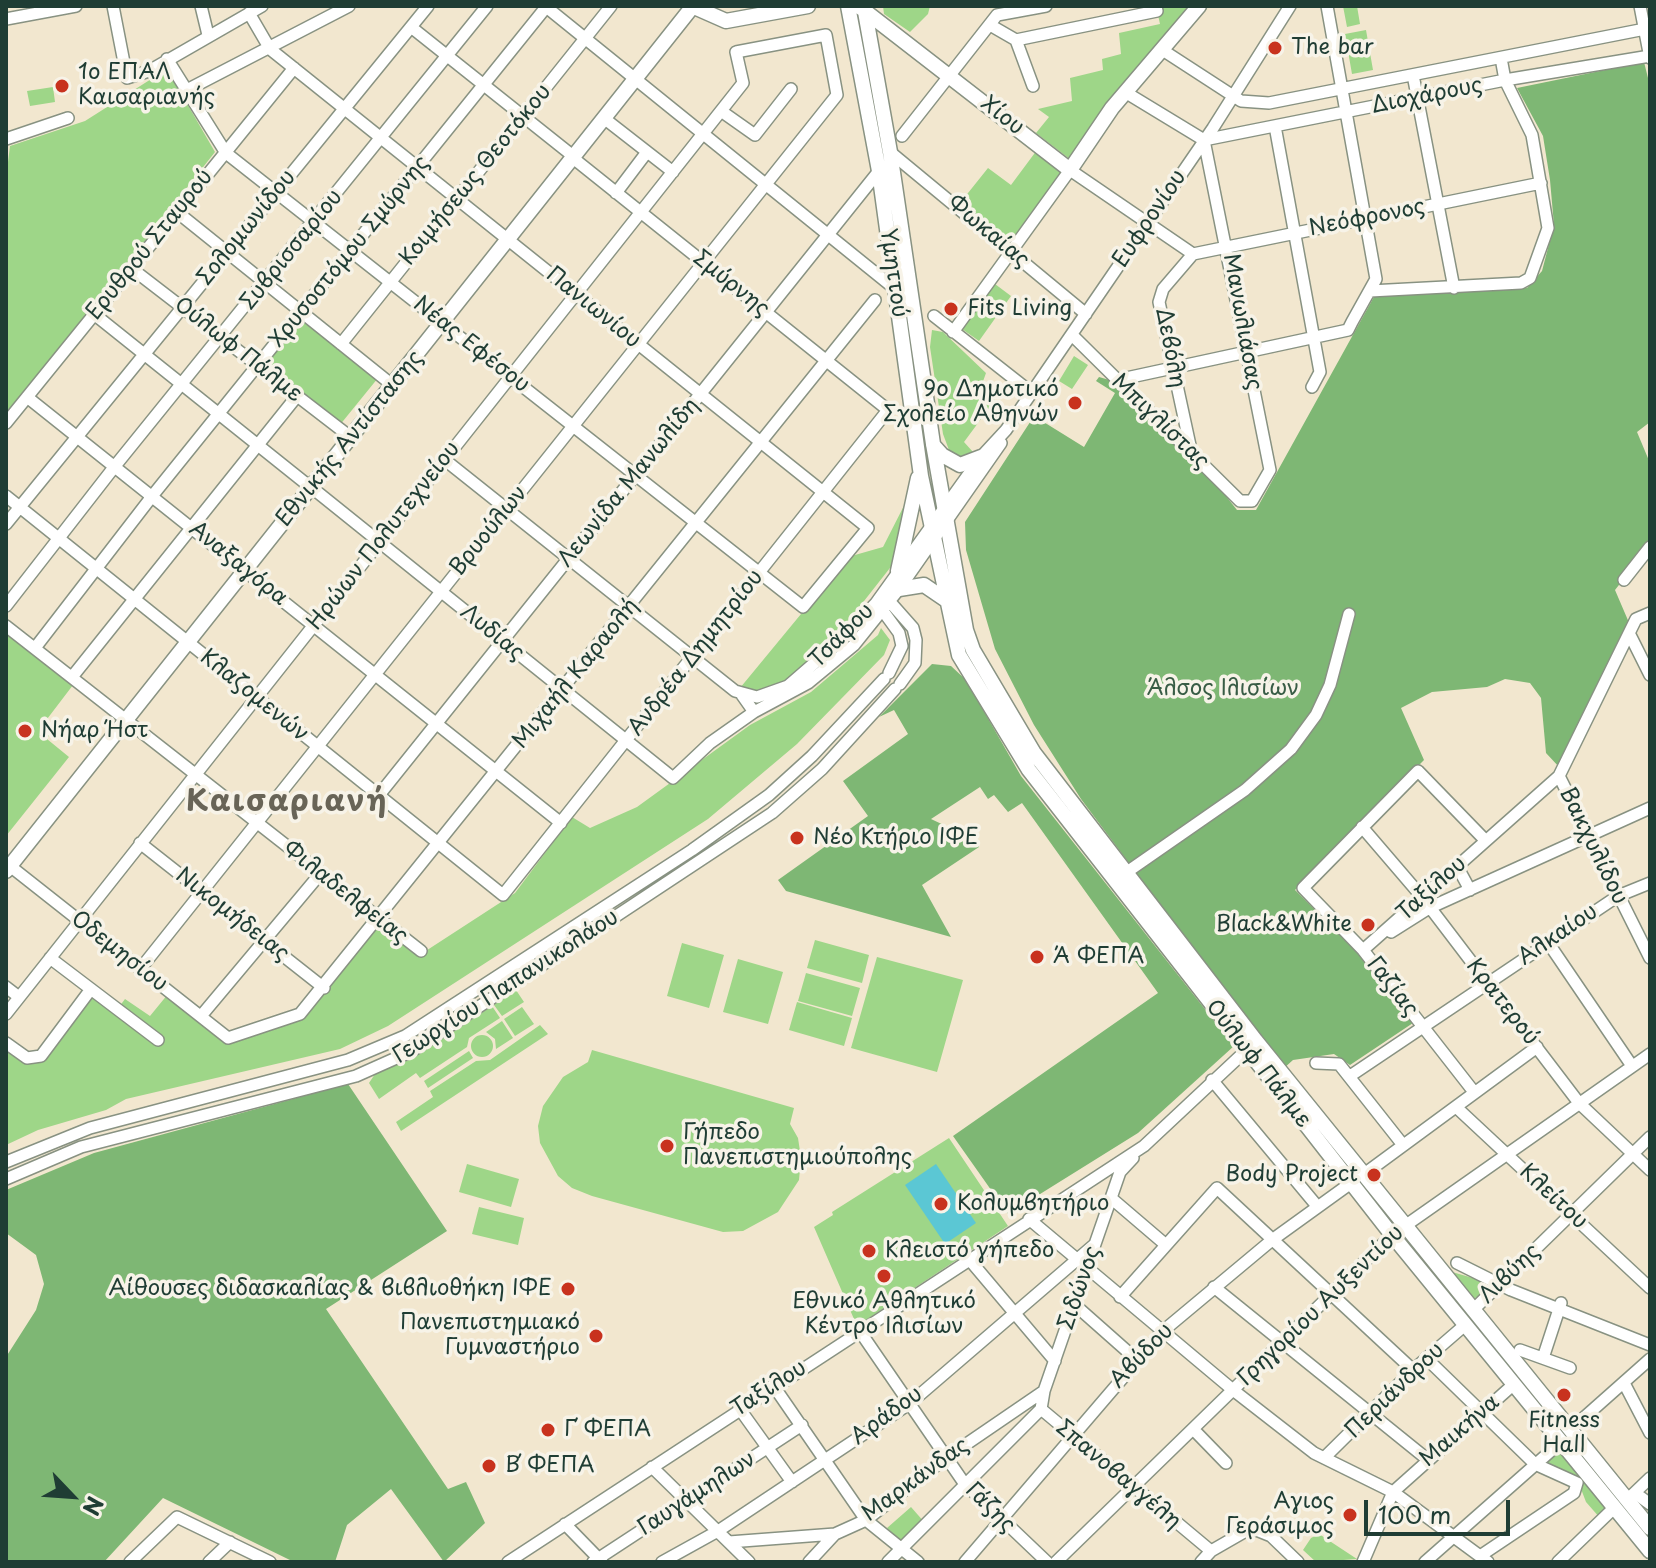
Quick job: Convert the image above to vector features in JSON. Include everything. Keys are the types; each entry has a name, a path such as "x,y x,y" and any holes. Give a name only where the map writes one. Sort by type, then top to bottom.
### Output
{"main road":[{"name":"Εθνικής Αντίστασης","path":"570,155 605,119 681,6"},
{"name":"Εθνικής Αντίστασης","path":"7,865 633,76 693,6"},
{"path":"693,6 726,21 808,6"},
{"name":"Υμηττού","path":"848,6 879,171 920,466 934,540"},
{"path":"1070,170 1125,92 1164,51 1199,6"},
{"name":"Υμηττού","path":"862,8 890,152 947,523"},
{"name":"Χίου","path":"862,8 1070,170"},
{"name":"Εθνικής Αντίστασης","path":"307,485 344,432 439,320"},
{"path":"933,444 942,455 960,465 981,457"},
{"path":"898,571 920,466"},
{"name":"Ούλωφ Πάλμε","path":"947,523 966,630 973,650 1023,737 1127,872 1252,1045"},
{"name":"Ούλωφ Πάλμε","path":"934,540 959,655 1012,745 1398,1230 1465,1325 1514,1384 1650,1528"},
{"path":"891,600 924,585 946,600"},
{"name":"Ούλωφ Πάλμε","path":"1398,1230 1473,1310 1566,1436"},
{"name":"Ούλωφ Πάλμε","path":"1626,1500 1650,1551"}],"street":[{"path":"6,19 76,6"},
{"path":"113,6 127,78 262,6"},
{"path":"201,6 208,35"},
{"path":"185,91 270,49 336,9 349,6"},
{"name":"Σολομωνίδου","path":"6,524 428,6"},
{"name":"Συβρισσαρίου","path":"6,606 115,466 487,6"},
{"path":"546,6 894,288"},
{"name":"Χρυσοστόμου Σμύρνης","path":"35,648 153,495 546,6"},
{"name":"Κοιμήσεως Θεοτόκου","path":"341,344 611,6"},
{"path":"902,136 951,76 994,15 1046,6"},
{"path":"1016,40 1157,11 1156,6"},
{"name":"Ευφρονίου","path":"931,524 1032,393 1204,140 1290,6"},
{"path":"1117,380 1172,365 1348,330 1370,291 1376,279 1367,218 1327,6"},
{"path":"1640,6 1650,57"},
{"name":"Πανιωνίου","path":"249,13 270,49 868,528 803,607"},
{"path":"994,15 1016,40 1033,86"},
{"name":"Σμύρνης","path":"411,27 888,410"},
{"name":"Διοχάρους","path":"1233,96 1249,103 1269,103 1645,29"},
{"name":"Ηρώων Πολυτεχνείου","path":"6,1014 743,83 736,52 826,35 837,95"},
{"path":"1164,51 1233,96"},
{"name":"Διοχάρους","path":"1204,140 1505,80 1650,57"},
{"path":"1370,291 1521,283 1530,278 1548,228 1532,135 1505,80 1501,58"},
{"name":"Νέας Εφέσου","path":"167,59 226,153 803,607"},
{"name":"Ερυθρού Σταυρού","path":"6,423 294,68"},
{"path":"1413,75 1454,288"},
{"path":"721,111 755,135 791,89"},
{"path":"1125,92 1204,140"},
{"name":"Βρυούλων","path":"141,968 837,95"},
{"path":"6,139 68,118"},
{"path":"605,119 673,172"},
{"path":"1275,126 1320,372 1312,387"},
{"name":"Μανωλιάσας","path":"1204,140 1228,247 1270,470 1252,501"},
{"path":"616,193 647,152"},
{"name":"Φωκαίας","path":"890,152 1086,314"},
{"path":"953,332 1070,170"},
{"name":"Χίου","path":"1070,170 1193,254"},
{"name":"Λεωνίδα Μανωλίδη","path":"379,795 879,171"},
{"name":"Νεόφρονος","path":"1193,254 1541,183"},
{"path":"177,212 386,380"},
{"name":"Δεβόλη","path":"1191,452 1160,295 1193,254"},
{"name":"Ούλωφ Πάλμε","path":"131,268 344,432"},
{"name":"Μιχαήλ Καραολή","path":"228,1038 300,1014 324,988 875,300"},
{"name":"Λυδίας","path":"94,314 673,778"},
{"path":"934,316 1032,393"},
{"name":"Μπιγλίστας","path":"1072,335 1240,501 1252,501"},
{"path":"72,677 297,396"},
{"name":"Αναξαγόρα","path":"27,397 561,823"},
{"name":"Ανδρέα Δημητρίου","path":"503,895 888,410"},
{"name":"Ευφρονίου","path":"934,540 999,447 1006,430"},
{"path":"445,460 742,695 754,712"},
{"name":"Κλαζομενών","path":"6,496 503,895"},
{"name":"Τσάφου","path":"742,695 767,696 797,679 848,633 931,524"},
{"name":"Τσάφου","path":"673,778 710,743 754,712 788,696 831,667 891,600 934,540"},
{"path":"1624,580 1650,547"},
{"name":"Γεωργίου Παπανικολάου","path":"6,1162 90,1128 348,1060 405,1036 681,857 769,795 812,756 887,676 902,646 891,600"},
{"name":"Γεωργίου Παπανικολάου","path":"6,1179 81,1147 356,1076 412,1051 772,813 822,769 915,663 913,628 891,600"},
{"path":"1559,776 1636,619 1650,613"},
{"path":"1127,872 1245,790 1291,749 1316,715 1330,685 1349,614"},
{"name":"Φιλαδελφείας","path":"6,626 421,951"},
{"path":"1630,635 1650,675"},
{"path":"1362,827 1418,771 1485,840"},
{"name":"Ταξίλου","path":"1363,950 1426,903 1457,866 1559,776"},
{"name":"Βακχυλίδου","path":"1559,776 1650,958"},
{"path":"1426,903 1470,890 1650,808"},
{"name":"Γαζίας","path":"1362,827 1303,888 1363,950 1474,1092"},
{"name":"Κρατερού","path":"1362,827 1426,903 1579,1103 1650,1170"},
{"name":"Νικομήδειας","path":"140,843 324,988"},
{"name":"Οδεμησίου","path":"7,865 228,1038"},
{"path":"1457,866 1470,890"},
{"path":"201,1016 320,874"},
{"name":"Αλκαίου","path":"1350,1076 1547,941 1618,896 1650,883"},
{"path":"1547,941 1632,1066 1650,1064"},
{"path":"50,958 158,1040"},
{"path":"6,987 19,997"},
{"path":"6,1043 27,1058 41,1056 91,989"},
{"name":"Ταξίλου","path":"508,1562 773,1385 1144,1146 1252,1045"},
{"name":"Αβύδου","path":"965,1562 1071,1434 1163,1331 1272,1240 1537,1047"},
{"name":"Γρηγορίου Αυξεντίου","path":"1056,1562 1398,1230 1650,1054"},
{"path":"1316,1063 1339,1064 1403,1145"},
{"path":"1212,1080 1317,1206"},
{"name":"Κλείτου","path":"1456,1107 1650,1288"},
{"name":"Λιβύης","path":"1473,1310 1650,1137"},
{"name":"Σιδώνος","path":"1044,1391 1120,1172 1144,1146"},
{"path":"1120,1297 1217,1188 1413,1370"},
{"path":"1111,1198 1166,1245"},
{"path":"1029,1219 1233,1390 1324,1458 1393,1492 1484,1559 1577,1488 1571,1478 1535,1464 1426,1358"},
{"name":"Αράδου","path":"662,1562 718,1531 909,1404 1094,1245"},
{"path":"968,1258 1055,1361"},
{"path":"1457,1263 1511,1290 1560,1306 1650,1343"},
{"path":"1214,1287 1427,1459"},
{"path":"1075,1305 1136,1359"},
{"path":"1543,1358 1560,1306"},
{"name":"Περιάνδρου","path":"1324,1458 1413,1370 1465,1325"},
{"name":"Γάζης","path":"859,1330 964,1483 1047,1562"},
{"path":"1520,1350 1570,1368"},
{"path":"1425,1562 1650,1359"},
{"path":"1624,1383 1650,1433"},
{"name":"Μαικήνα","path":"1365,1561 1393,1492 1514,1384"},
{"path":"773,1385 866,1520 918,1562"},
{"name":"Σπανοβαγγέλη","path":"1044,1391 1042,1411 1211,1551"},
{"name":"Μαρκάνδας","path":"729,1542 835,1534 866,1520 946,1458 1044,1391"},
{"path":"739,1408 792,1482"},
{"path":"888,1562 964,1483 1042,1411"},
{"name":"Γαυγάμηλων","path":"598,1561 802,1425"},
{"path":"1193,1429 1226,1463"},
{"path":"652,1467 729,1542 742,1559"},
{"path":"1558,1562 1650,1478"},
{"path":"1626,1500 1650,1504"},
{"path":"130,1562 177,1517 270,1562"},
{"path":"565,1524 598,1561"},
{"path":"1201,1562 1211,1551 1251,1528 1271,1536 1298,1562"},
{"path":"809,1562 835,1534"},
{"path":"209,1562 230,1542"}],"green space":[{"path":"883,6 930,6 928,14 910,32 884,14"},
{"path":"1156,6 1193,6 1071,160 1036,133 1049,117 1038,109 1072,101 1070,78 1103,70 1102,59 1121,54 1119,33 1160,24"},
{"path":"1343,6 1357,6 1360,24 1347,27"},
{"path":"1366,30 1373,70 1352,74 1345,34"},
{"name":"Άλσος Ιλισίων","path":"1644,62 1650,86 1650,422 1637,432 1650,463 1650,545 1615,590 1630,625 1560,768 1546,753 1541,698 1530,683 1505,679 1487,687 1432,692 1401,708 1424,760 1295,890 1360,954 1413,1023 1350,1065 1334,1054 1293,1060 1283,1069 1081,799 1034,725 995,649 966,550 965,522 1034,416 1084,447 1115,393 1096,381 1099,377 1113,381 1194,456 1237,510 1256,510 1375,295 1527,288 1542,271 1554,225 1550,180 1543,136 1517,88"},
{"path":"167,69 215,152 6,417 6,178 10,146 85,121"},
{"path":"53,87 55,102 30,106 27,91"},
{"path":"1037,150 1064,171 1008,244 960,203 988,168 1011,185"},
{"path":"995,284 1011,296 979,341 962,329"},
{"path":"303,318 378,378 339,426 265,366"},
{"path":"932,330 943,332 986,373 981,387 995,400 964,442 973,452 964,459 949,450 943,434 930,347"},
{"path":"1074,356 1088,365 1072,389 1059,381"},
{"path":"914,486 897,559 846,624 790,681 761,692 740,688 848,557 883,547"},
{"path":"881,628 890,640 884,655 797,744 708,819 388,1026 340,1049 126,1099 106,1110 38,1130 6,1145 6,1047 32,1061 91,994 116,1011 125,999 150,1016 168,994 226,1043 302,1017 379,926 418,956 515,893 572,817 590,828 637,807 750,725 811,692 878,635"},
{"name":"Νήαρ Ήστ","path":"6,631 73,685 41,727 50,734 47,739 69,757 6,836"},
{"path":"932,664 951,666 966,680 1021,776 1234,1046 1138,1133 1008,1214 953,1136 1158,993 1022,803 1008,812 994,795 988,799 980,787 931,819 948,827 956,839 968,831 979,847 922,885 951,937 786,891 778,880 868,816 843,781 908,734 894,710 879,717"},
{"path":"815,940 869,955 862,983 807,968"},
{"path":"682,943 724,955 709,1008 667,996"},
{"path":"877,957 963,980 937,1072 851,1048"},
{"path":"738,959 783,972 768,1024 723,1012"},
{"path":"806,973 860,988 852,1016 798,1001"},
{"path":"516,990 524,1002 502,1016 494,1005"},
{"path":"797,1002 852,1018 844,1046 789,1030"},
{"path":"492,1006 500,1018 469,1038 467,1047 420,1078 416,1073 379,1099 369,1083 375,1074 427,1049"},
{"path":"522,1007 534,1024 515,1036 504,1019"},
{"path":"502,1021 513,1038 496,1049 495,1039 486,1032"},
{"path":"540,1025 548,1034 401,1131 396,1122 433,1097 430,1091 476,1061 490,1060"},
{"path":"482,1035 490,1038 493,1046 490,1054 482,1057 474,1054 471,1046 474,1038"},
{"path":"592,1050 794,1108 790,1124 798,1138 801,1158 799,1180 778,1212 743,1231 723,1232 592,1196 572,1188 558,1176 540,1143 538,1126 543,1106 563,1077 588,1062"},
{"path":"469,1051 473,1058 428,1088 424,1081"},
{"path":"348,1084 447,1231 326,1309 448,1489 466,1482 485,1523 444,1562 391,1489 347,1525 335,1562 294,1562 163,1498 104,1562 6,1562 6,1357 36,1310 44,1284 36,1255 6,1233 6,1190 94,1153"},
{"name":"Εθνικό Αθλητικό Κέντρο Ιλισίων","path":"949,1138 1008,1226 857,1326 814,1227 833,1215 832,1212"},
{"path":"467,1164 519,1179 511,1207 459,1192"},
{"path":"479,1207 524,1218 518,1245 472,1234"},
{"path":"1445,1270 1494,1284 1470,1302"},
{"path":"1561,1450 1609,1508 1600,1518 1586,1502 1578,1481 1544,1464"},
{"path":"911,1507 925,1523 902,1544 887,1528"},
{"path":"1319,1534 1357,1559 1316,1562 1303,1550 1311,1538"}],"water":[{"name":"Κολυμβητήριο","path":"936,1164 976,1223 945,1244 905,1185"}],"place":[{"name":"The bar","path":"1275,48"},
{"name":"1ο ΕΠΑΛ Καισαριανής","path":"62,86"},
{"name":"Fits Living","path":"951,309"},
{"name":"9ο Δημοτικό Σχολείο Αθηνών","path":"1075,403"},
{"name":"Νήαρ Ήστ","path":"25,731"},
{"name":"Νέο Κτήριο ΙΦΕ","path":"797,838"},
{"name":"Black&White","path":"1368,925"},
{"name":"Α΄ ΦΕΠΑ","path":"1037,957"},
{"name":"Γήπεδο Πανεπιστημιούπολης","path":"667,1146"},
{"name":"Body Project","path":"1374,1175"},
{"name":"Κολυμβητήριο","path":"941,1204"},
{"name":"Κλειστό γήπεδο","path":"869,1251"},
{"name":"Εθνικό Αθλητικό Κέντρο Ιλισίων","path":"884,1276"},
{"name":"Αίθουσες διδασκαλίας & βιβλιοθήκη ΙΦΕ","path":"568,1289"},
{"name":"Πανεπιστημιακό Γυμναστήριο","path":"596,1336"},
{"name":"Fitness Hall","path":"1564,1395"},
{"name":"Γ΄ ΦΕΠΑ","path":"548,1430"},
{"name":"Β΄ ΦΕΠΑ","path":"489,1466"},
{"name":"Αγιος Γεράσιμος","path":"1350,1515"}],"district":[{"name":"Καισαριανή","path":"287,803"}]}
